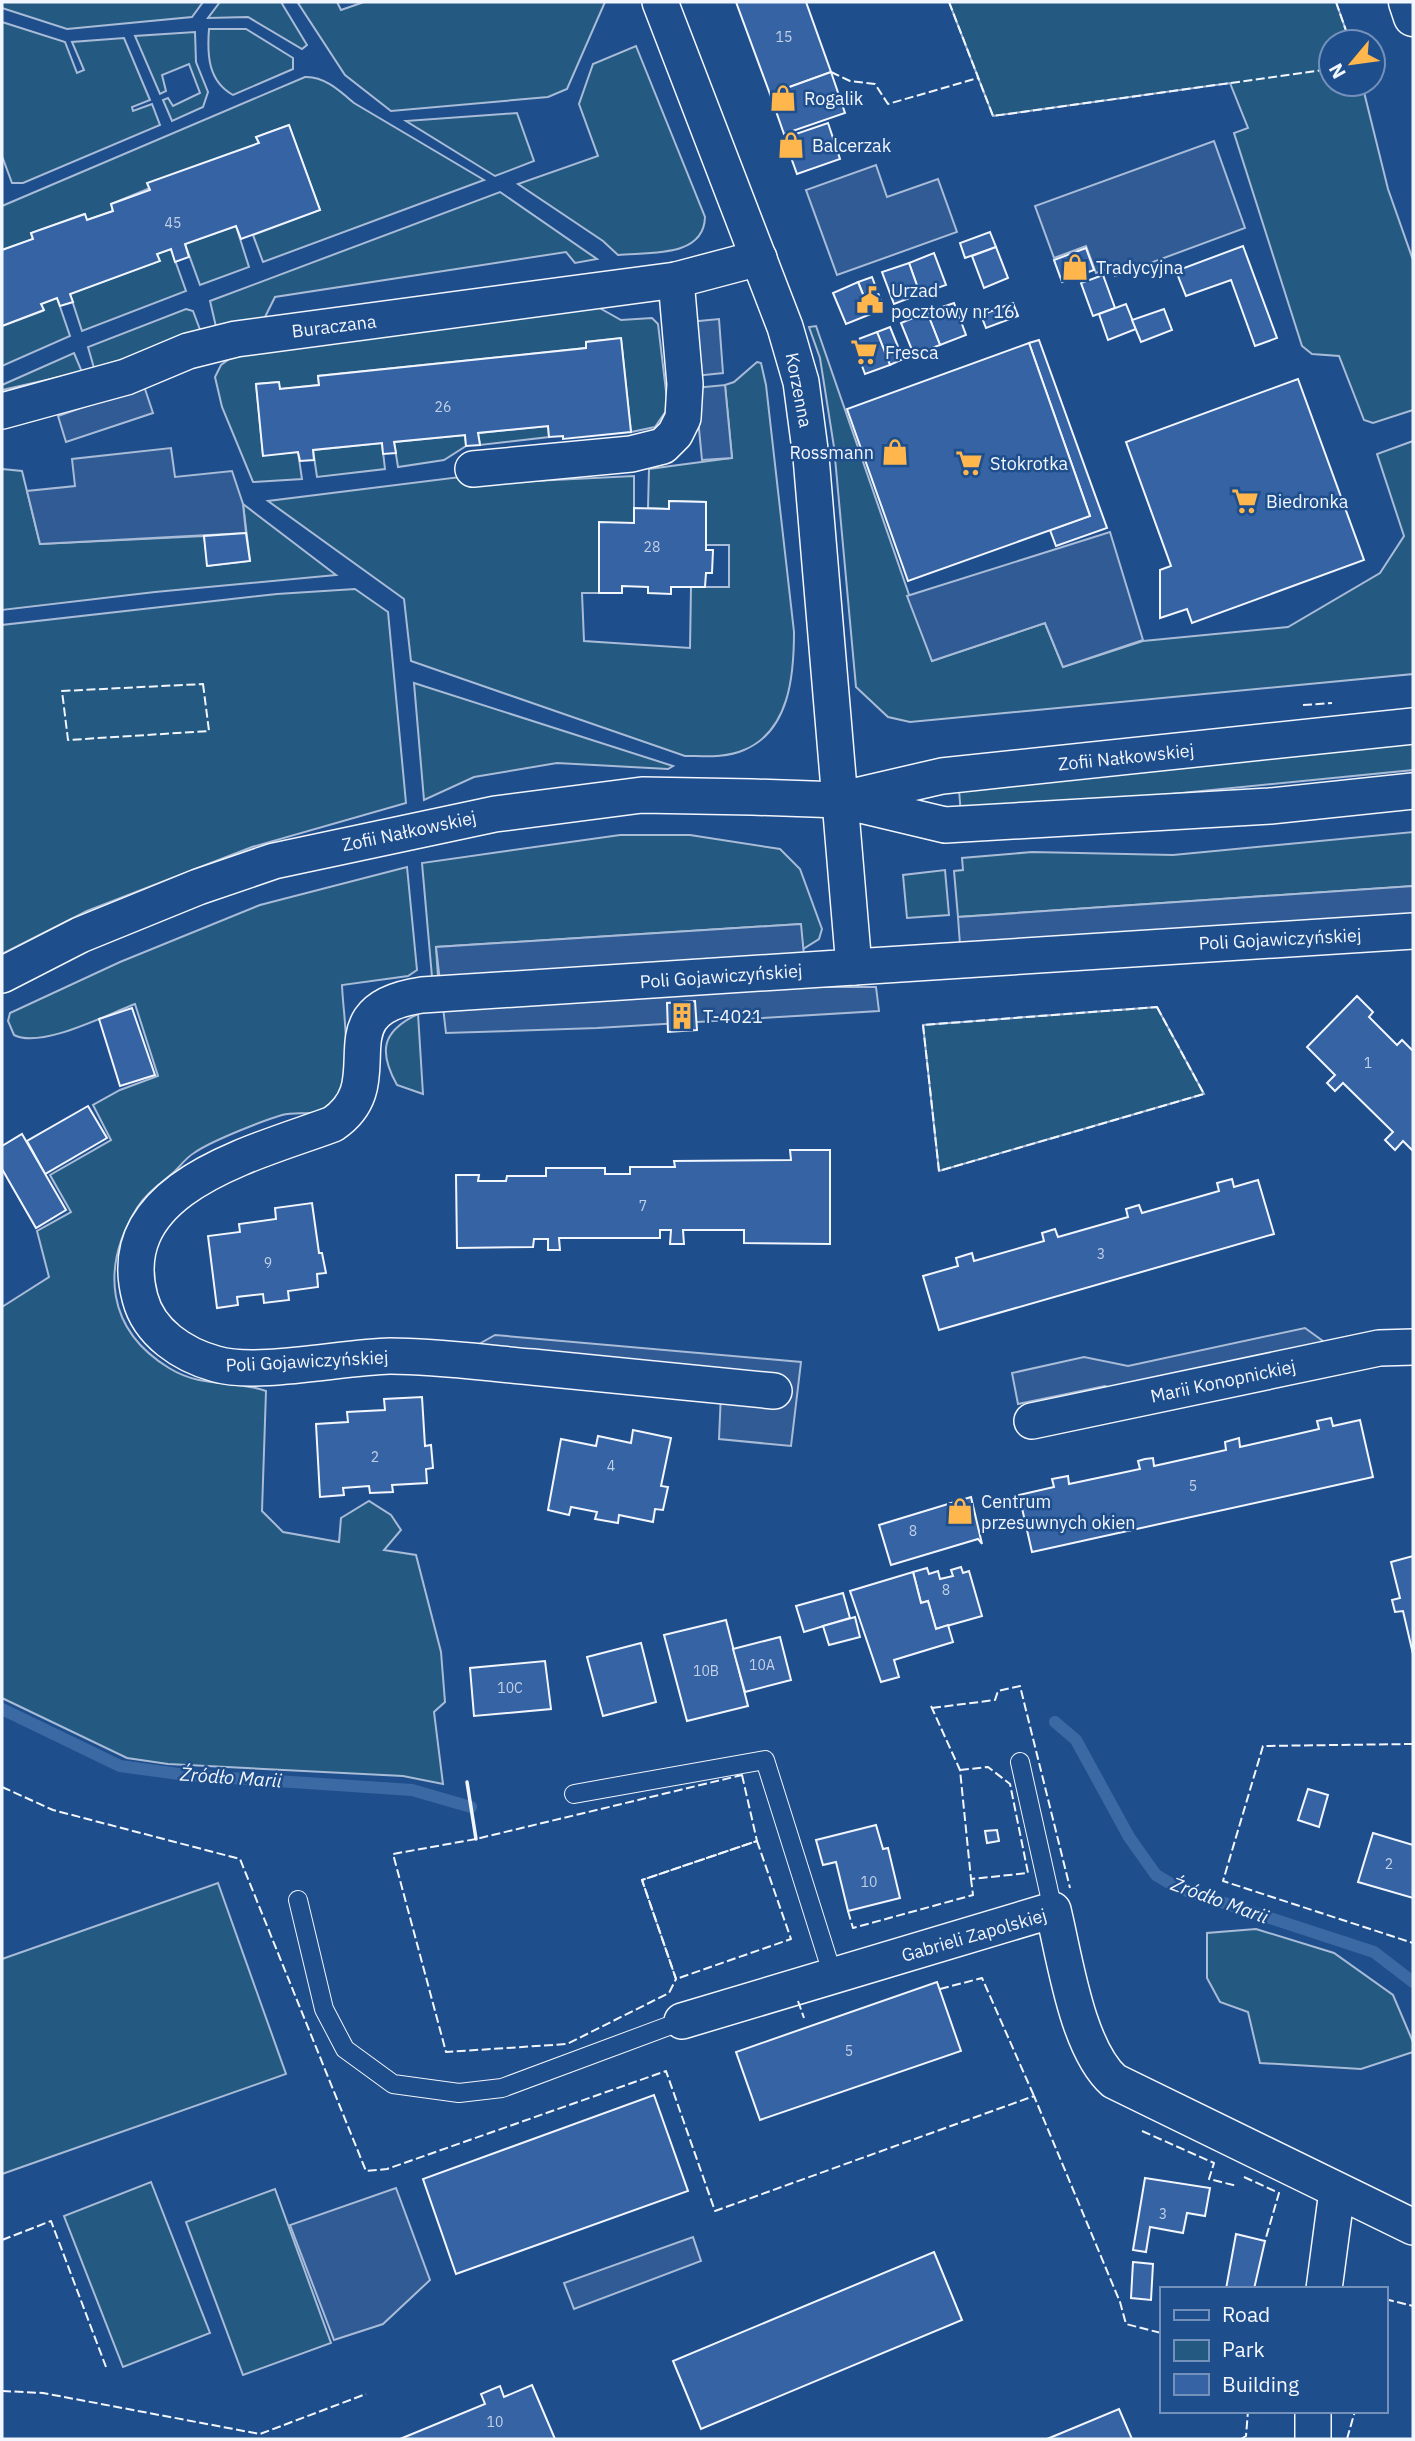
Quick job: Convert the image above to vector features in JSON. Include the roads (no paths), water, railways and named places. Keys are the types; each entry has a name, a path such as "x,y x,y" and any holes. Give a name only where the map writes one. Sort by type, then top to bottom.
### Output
{"main road":[{"path":"1408,2 1413,17"}],"street":[{"name":"Korzenna","path":"660,2 785,327 801,383 811,457 840,800"},
{"name":"Buraczana","path":"2,411 126,377 188,351 236,339 676,280 759,258"},
{"path":"473,469 631,454 663,446 684,418 685,384 676,280"},
{"name":"Zofii Nałkowskiej","path":"840,800 942,776 1413,726"},
{"name":"Zofii Nałkowskiej","path":"2,975 80,934 198,887 274,861 414,829 495,814 642,795 840,800 945,825 1270,806 1413,791"},
{"path":"840,800 854,967"},
{"name":"Poli Gojawiczyńskiej","path":"774,1391 391,1356 268,1366 219,1365 174,1347 154,1325 142,1307 137,1289 137,1251 155,1213 173,1194 238,1160 333,1124 345,1116 359,1091 364,1029 371,1016 383,1005 399,999 1413,931"},
{"name":"Marii Konopnickiej","path":"1032,1421 1379,1348 1413,1347"},
{"name":"Gabrieli Zapolskiej","path":"682,2021 1053,1910 1088,2048 1102,2070 1125,2088 1413,2227"},
{"path":"1324,2287 1337,2192"},
{"path":"1313,2413 1313,2439"}],"lane":[{"path":"574,1794 765,1760 833,1976"},
{"path":"1020,1762 1053,1910"},
{"path":"298,1900 324,2009 334,2029 345,2049 393,2084 459,2093 502,2088 682,2021"}],"waterway":[{"name":"Źródło Marii","path":"2,1709 120,1766 186,1775 412,1790 471,1807"},
{"name":"Źródło Marii","path":"1055,1722 1076,1740 1129,1837 1156,1875 1178,1888 1374,1952 1413,1982"}],"place":[{"name":"Rogalik","path":"783,98"},
{"name":"Balcerzak","path":"791,145"},
{"name":"Tradycyjna","path":"1075,267"},
{"name":"Urzad pocztowy nr 16","path":"870,300"},
{"name":"Fresca","path":"864,352"},
{"name":"Rossmann","path":"895,452"},
{"name":"Stokrotka","path":"969,463"},
{"name":"Biedronka","path":"1245,501"},
{"name":"T-4021","path":"682,1016"},
{"name":"Centrum przesuwnych okien","path":"960,1511"}]}
